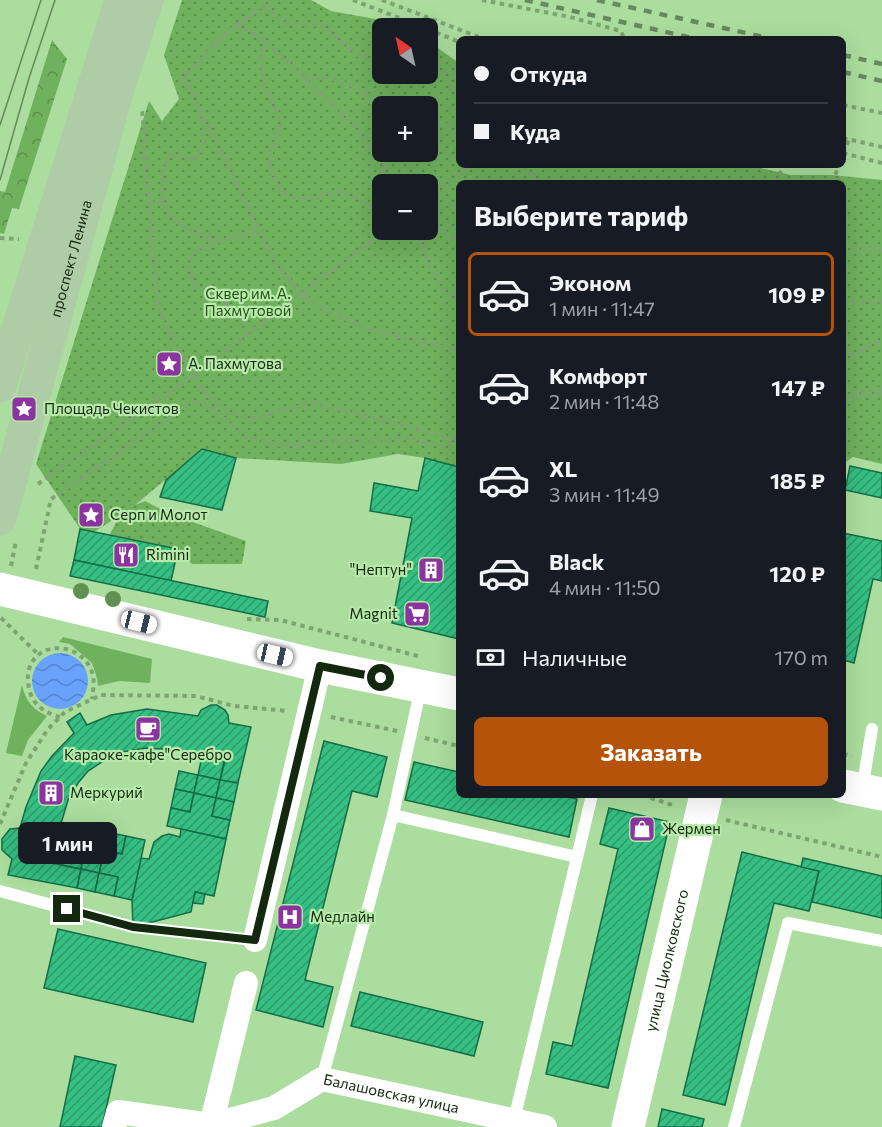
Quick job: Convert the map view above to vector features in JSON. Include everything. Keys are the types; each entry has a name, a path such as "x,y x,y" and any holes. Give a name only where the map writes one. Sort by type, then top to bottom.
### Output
{"main road":[{"name":"проспект Ленина","path":"0,386 118,91 121,0"},
{"name":"проспект Ленина","path":"0,519 118,91 147,0"},
{"path":"0,589 320,666 456,693"},
{"name":"улица Циолковского","path":"628,1127 704,805"}],"street":[{"path":"255,940 320,666"},
{"path":"114,1127 118,1112 211,1125 246,983"},
{"name":"Балашовская улица","path":"211,1125 274,1108 322,1079 545,1127"}],"lane":[{"path":"322,1079 393,815 421,687"},
{"path":"862,790 872,729"},
{"path":"514,1120 591,798"},
{"path":"393,815 577,857"},
{"path":"0,891 133,927 255,940"},
{"path":"734,1127 788,922 882,941"}],"path":[{"path":"271,0 225,34 184,78 277,266 302,294 322,309 368,329 456,351"},
{"path":"353,0 398,18"},
{"path":"382,0 475,36"},
{"path":"482,0 570,17 621,31 623,36"},
{"path":"264,5 277,17 291,24 322,25 357,55 372,59"},
{"path":"236,25 262,38 357,128 387,174"},
{"path":"438,34 456,41"},
{"path":"262,38 262,67 265,85 279,113 281,128 273,144 270,162 272,174 279,189 292,196 308,198 343,192 372,207"},
{"path":"438,67 444,71 456,96"},
{"path":"305,79 321,76 342,80 372,98"},
{"path":"118,91 149,201 157,300 174,344 208,396 227,411 251,419 314,403 456,439"},
{"path":"199,106 203,144 200,155 191,161 171,155 165,164 162,178 164,202 173,219 208,237 224,240"},
{"path":"846,106 882,113"},
{"path":"438,124 456,125"},
{"path":"846,138 882,147"},
{"path":"846,146 849,139"},
{"path":"846,155 882,163"},
{"path":"438,190 468,168"},
{"path":"526,168 536,180"},
{"path":"149,201 164,202"},
{"path":"438,228 456,241"},
{"path":"248,334 235,312 215,294 195,283 188,268 192,253 206,245 260,230"},
{"path":"0,238 20,239"},
{"path":"29,490 194,375 373,240"},
{"path":"421,240 430,268 443,289 456,299"},
{"path":"846,250 882,250"},
{"path":"846,303 882,301"},
{"path":"846,358 882,338"},
{"path":"846,395 882,388"},
{"path":"846,400 882,394"},
{"path":"36,569 51,499 195,402 207,404 246,437 281,445 412,438 445,447 456,442"},
{"path":"0,617 39,655"},
{"path":"60,717 46,713 31,697 27,681 27,668 33,659 46,650 58,647 79,655 92,673 92,699"},
{"path":"0,824 26,763 48,729 65,712 101,696 196,696 234,706 310,712 456,745"},
{"path":"661,798 704,805 882,857"}],"green space":[{"name":"Сквер им. А. Пахмутовой","path":"182,0 311,0 331,11 372,18 372,84 438,84 438,48 456,61 456,168 760,168 791,175 832,175 882,180 882,464 853,457 846,462 846,180 456,180 456,466 398,454 341,464 236,458 202,449 135,505 145,501 170,514 246,541 242,564 192,564 178,549 109,536 120,515 94,532 81,530 36,464 149,101 162,121 179,99 164,55"},
{"path":"52,40 67,59 19,209 12,208 4,234 0,233 0,191 5,192"},
{"path":"63,637 152,659 150,683 119,681 98,686 92,663 70,644 59,642"},
{"path":"22,685 30,704 47,716 28,740 22,756 6,753"}],"water":[{"path":"60,653 71,655 80,661 86,670 88,681 86,692 80,701 71,707 60,709 49,707 40,701 34,692 32,681 34,670 40,661 49,655"}],"building":[{"path":"202,449 236,458 222,510 160,497 166,480"},
{"name":"\"Нептун\"","path":"425,458 456,466 456,638 392,623 412,518 370,511 374,483 418,491"},
{"path":"850,466 882,473 882,498 846,490"},
{"name":"Rimini","path":"80,529 178,549 171,581 74,560"},
{"path":"846,534 882,541 882,581 873,579 854,663 846,661"},
{"path":"74,560 268,601 265,617 70,576"},
{"name":"Меркурий","path":"217,705 225,710 229,723 251,727 238,783 220,780 225,761 177,750 146,748 111,756 88,771 78,783 68,800 57,837 51,863 81,869 77,888 8,875 12,859 2,850 2,839 10,829 20,828 41,771 74,733 67,722 80,713 87,725 111,715 147,709 198,716 201,710"},
{"path":"324,741 387,757 377,797 352,791 305,980 333,987 323,1027 256,1010"},
{"path":"202,756 224,761 220,780 198,775"},
{"path":"414,762 456,771 456,798 577,799 569,837 405,800"},
{"path":"179,771 198,775 194,793 175,789"},
{"path":"198,775 220,780 216,798 194,793"},
{"path":"220,780 238,783 234,802 216,798"},
{"path":"175,789 194,793 190,812 171,808"},
{"path":"194,793 216,798 212,816 230,820 226,839 167,826 171,808 190,812"},
{"path":"216,798 234,802 230,820 212,816"},
{"path":"609,808 670,822 608,1088 546,1074 553,1042 572,1046 618,849 600,844"},
{"path":"90,828 108,832 104,850 86,847"},
{"path":"181,829 226,839 214,896 195,892 191,912 133,927 132,900 141,858 149,859 154,842 162,836 169,834 180,837"},
{"path":"108,832 126,836 122,854 104,850"},
{"path":"126,836 145,840 132,900 114,896 118,877 99,873 104,850 122,854"},
{"path":"67,843 86,847 81,869 62,865"},
{"path":"86,847 104,850 99,873 81,869"},
{"path":"742,852 819,871 809,911 774,903 725,1105 683,1095"},
{"path":"803,858 882,876 882,918 812,902 819,871 801,867"},
{"path":"81,869 99,873 95,892 77,888"},
{"path":"99,873 118,877 114,896 95,892"},
{"path":"195,892 205,894 203,904 193,903"},
{"path":"58,929 206,963 193,1022 44,988"},
{"path":"360,992 483,1022 474,1056 351,1026"},
{"path":"75,1056 116,1065 102,1127 60,1127"},
{"path":"662,1109 704,1119 702,1127 658,1127"}],"tram line":[{"path":"0,125 41,0"},
{"path":"0,180 29,78 55,0"}],"railway":[{"path":"525,0 684,36"},
{"path":"597,0 759,36"},
{"path":"846,56 882,64"},
{"path":"846,73 882,81"}],"place":[{"name":"А. Пахмутова","path":"169,364"},
{"name":"Площадь Чекистов","path":"24,409"},
{"name":"Серп и Молот","path":"91,515"},
{"name":"Rimini","path":"126,555"},
{"name":"\"Нептун\"","path":"431,570"},
{"name":"Magnit","path":"417,614"},
{"name":"Караоке-кафе\"Серебро","path":"148,729"},
{"name":"Меркурий","path":"51,793"},
{"name":"Жермен","path":"642,829"},
{"name":"Медлайн","path":"290,917"}],"route":[{"path":"67,909 133,927 255,940 320,666 381,678"}]}
